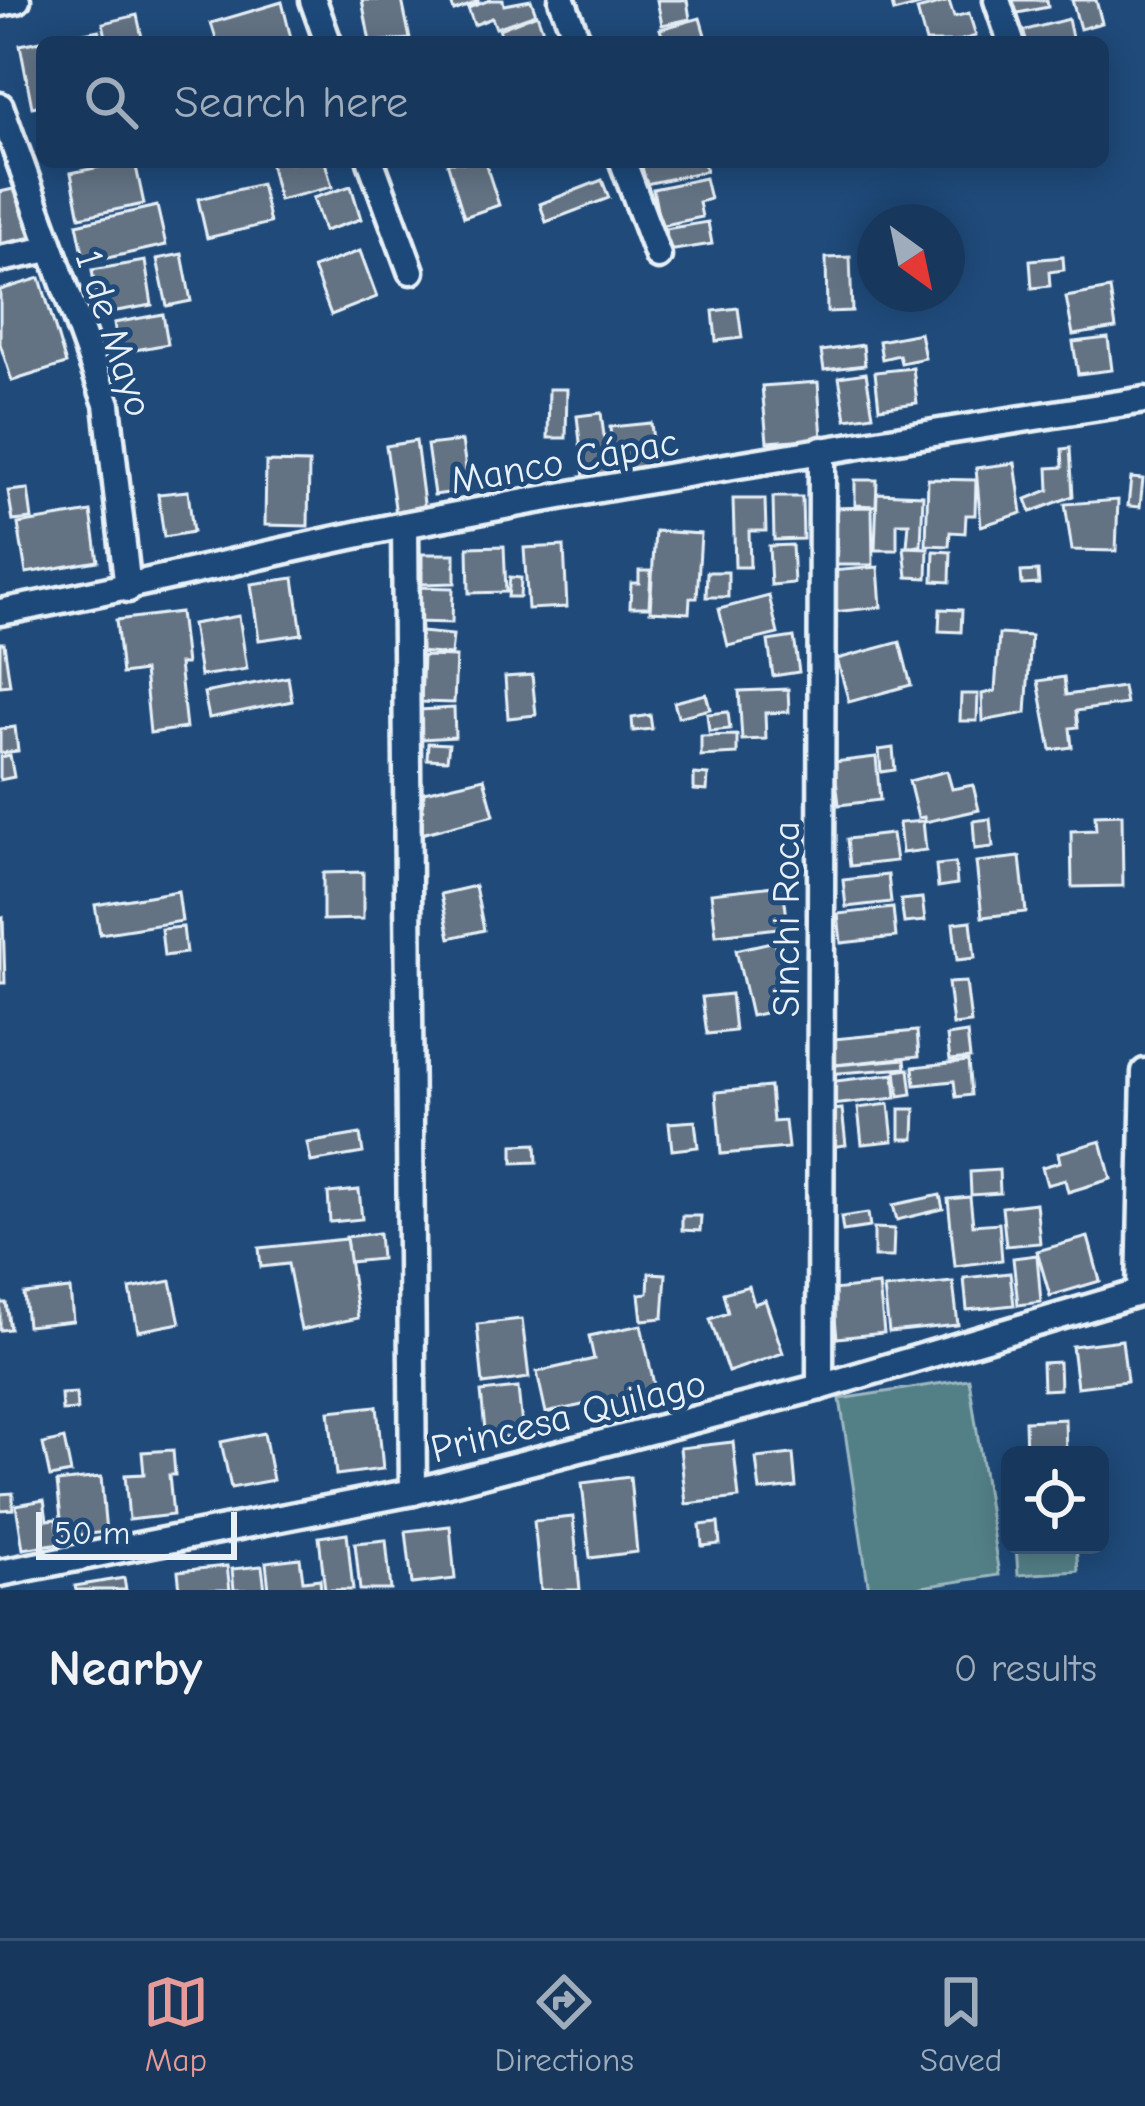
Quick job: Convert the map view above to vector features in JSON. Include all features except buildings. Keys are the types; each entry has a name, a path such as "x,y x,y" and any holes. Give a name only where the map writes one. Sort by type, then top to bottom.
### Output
{"street":[{"path":"0,3 17,0"},
{"path":"313,0 326,36"},
{"path":"562,0 576,36"},
{"path":"997,0 1009,36"},
{"name":"1 de Mayo","path":"0,106 107,404 128,589"},
{"path":"373,168 411,271"},
{"path":"625,168 658,256"},
{"path":"0,259 50,249"},
{"name":"Manco Cápac","path":"0,612 128,589 405,525 822,450 1145,400"},
{"name":"Sinchi Roca","path":"820,1388 822,450"},
{"path":"405,525 412,1492"},
{"path":"1142,1292 1145,1072"},
{"name":"Princesa Quilago","path":"0,1573 412,1492 820,1388 1142,1292"}],"green space":[{"path":"969,1379 999,1575 903,1590 869,1590 840,1399"},
{"path":"1017,1554 1077,1554 1078,1571 1018,1575"}]}
